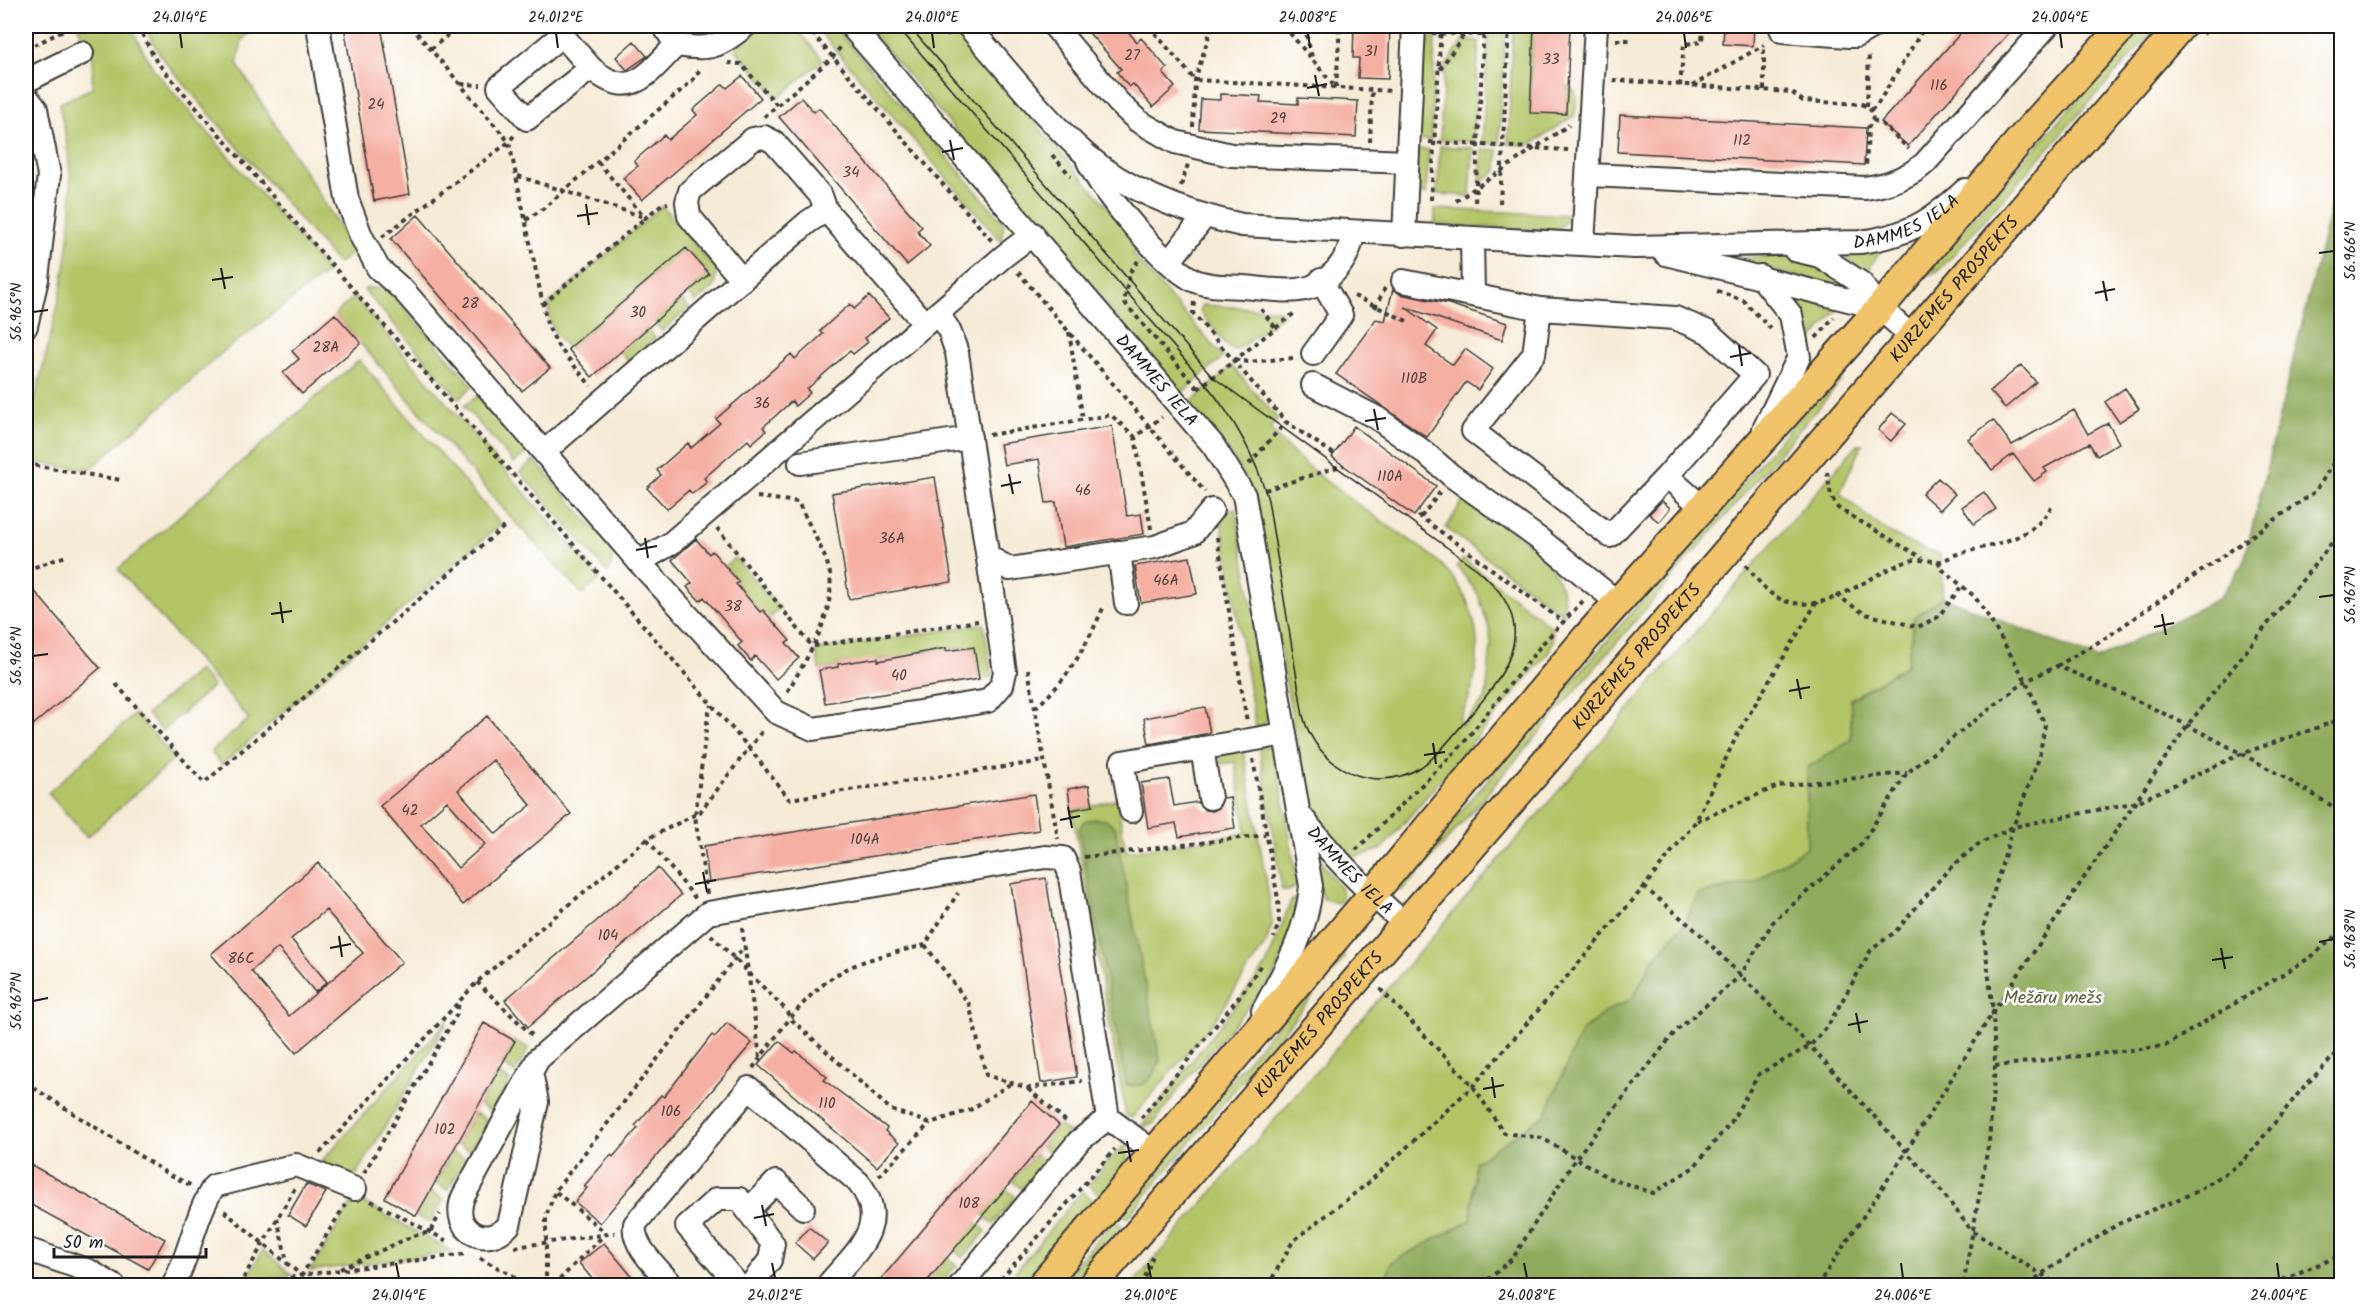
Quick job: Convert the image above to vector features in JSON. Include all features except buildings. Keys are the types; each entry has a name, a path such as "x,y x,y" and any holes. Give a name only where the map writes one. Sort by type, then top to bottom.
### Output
{"main road":[{"path":"1041,1286 1372,896 1575,630 1617,602 1880,308 2020,140 2122,26"},
{"name":"KURZEMES PROSPEKTS","path":"1092,1286 2181,26"}],"street":[{"path":"318,26 346,199 378,268 404,291 639,562 776,712 813,729 988,701 1002,685 1005,672 957,353 949,330 932,319 826,210 821,196 774,142 764,137 753,139 690,191 687,202 689,216 742,280"},
{"path":"664,26 676,45"},
{"path":"591,68 526,119 500,87 562,35 591,68 607,82 628,84 640,80 676,45 710,48 722,44 745,26"},
{"name":"DAMMES IELA","path":"851,26 1033,234 1251,494 1285,734 1311,886 1309,911 1294,955 1245,1044"},
{"name":"DAMMES IELA","path":"968,26 1086,154 1113,175 1160,200 1204,217 1242,225 1281,229 1635,246 1860,242 1890,238 1928,222 2020,140"},
{"path":"1054,26 1118,102 1138,121 1175,142 1231,155 1407,162"},
{"path":"1583,244 1589,175 1596,26"},
{"path":"1589,175 1865,188 1896,181 1925,163 2047,26"},
{"path":"1781,28 1849,36 1869,29"},
{"path":"1404,235 1413,29"},
{"path":"26,81 82,53"},
{"path":"26,96 36,109 49,175 37,279 26,326"},
{"path":"1086,154 1106,191 1156,247 1196,281 1207,285 1296,290 1310,286 1325,286"},
{"path":"1156,247 1149,214 1160,200"},
{"path":"544,452 808,222 826,210"},
{"path":"1156,247 1204,217"},
{"path":"1325,286 1348,258 1353,232"},
{"path":"639,562 670,544 1004,256 1033,234"},
{"path":"1472,238 1473,294"},
{"name":"DAMMES IELA","path":"1769,244 1820,256 1861,283 1880,308 1911,336"},
{"name":"DAMMES IELA","path":"1635,246 1880,308"},
{"path":"1757,445 1799,357 1791,315 1760,276"},
{"path":"1403,281 1540,309 1675,318 1708,332 1755,375 1667,476 1610,536 1473,431 1534,354 1540,309"},
{"path":"1314,354 1341,315 1325,286"},
{"path":"1313,385 1377,418 1542,541 1617,602"},
{"path":"800,463 970,438"},
{"path":"1667,476 1702,507"},
{"path":"988,557 1010,569 1120,561 1193,533 1212,510"},
{"path":"1120,561 1126,603"},
{"path":"1131,811 1122,762 1285,734"},
{"path":"1202,748 1210,798"},
{"name":"DAMMES IELA","path":"1299,813 1339,863 1372,896 1404,923"},
{"path":"531,1072 537,1102 509,1225 495,1235 483,1236 471,1233 464,1226 459,1207 531,1072 546,1049 702,912 1045,857 1063,858 1070,882 1108,1118 1155,1153"},
{"path":"673,1286 640,1246 633,1232 635,1224 749,1088 865,1191 872,1207 870,1229 864,1241 827,1286"},
{"path":"960,1286 1079,1141 1108,1118"},
{"path":"173,1286 182,1269 211,1192 296,1165 355,1189"},
{"path":"748,1210 777,1182 803,1208"},
{"path":"717,1199 739,1199 773,1244 770,1260 751,1284 687,1226 717,1199"},
{"path":"26,1249 89,1271 114,1286"}],"path":[{"path":"26,49 73,26"},
{"path":"138,26 156,61 749,748 789,799 1044,761"},
{"path":"411,26 509,142 551,335 603,400"},
{"path":"806,26 1149,428 1205,490 1212,510 1265,835 1278,899 1279,922 1271,945"},
{"path":"1149,26 1195,80 1410,92"},
{"path":"1195,80 1212,26"},
{"path":"1284,26 1336,88"},
{"path":"1304,26 1313,61"},
{"path":"1336,88 1340,26"},
{"path":"1431,200 1441,26"},
{"path":"1439,70 1470,26"},
{"path":"1475,202 1484,26"},
{"path":"1500,203 1509,26"},
{"path":"1660,29 1665,26"},
{"path":"1680,86 1684,44 1702,42 1703,26"},
{"path":"1611,80 1791,92 1803,102 1869,108 1877,105 1925,26"},
{"path":"1690,87 1764,45 1781,28"},
{"path":"1413,29 1484,35"},
{"path":"1869,29 1869,108 1873,120 1882,124 1925,163"},
{"path":"431,49 448,35"},
{"path":"1764,45 1764,90"},
{"path":"753,139 753,127 833,57"},
{"path":"717,62 741,64 777,105"},
{"path":"526,220 692,81"},
{"path":"1369,160 1372,90"},
{"path":"1456,201 1575,121 1592,100"},
{"path":"368,249 496,149 509,142 526,119"},
{"path":"1865,188 1868,128 1873,120"},
{"path":"1434,143 1590,152"},
{"path":"598,162 645,218"},
{"path":"518,176 645,218"},
{"path":"543,304 662,204 687,202"},
{"path":"1156,247 1138,261 1130,273 1124,302 1198,388"},
{"path":"1196,281 1193,313 1286,422 1334,454"},
{"path":"1192,393 1325,286 1365,300 1375,308 1409,322"},
{"path":"1711,288 1743,300 1774,332"},
{"path":"1257,305 1275,327"},
{"path":"1069,332 1083,420"},
{"path":"1234,359 1248,362 1314,354"},
{"path":"1135,437 1170,411"},
{"path":"970,438 1111,415 1135,437 1155,547"},
{"path":"1286,422 1248,466 1251,494 1344,465"},
{"path":"1481,1286 1513,1258 1576,1158 1675,1032 1740,976 1773,922 1862,843 1907,772 2026,681 2107,637 2316,491 2342,449"},
{"path":"26,464 122,480"},
{"path":"1827,471 1831,496 1838,508 1923,559"},
{"path":"1452,476 1420,516 1575,630"},
{"path":"728,494 798,502 830,573 827,610 813,646 776,712"},
{"path":"1727,549 1746,564 1764,589 1774,597 1797,604 1817,602 1896,566 1923,559 1938,561 2004,543 2038,523 2052,505"},
{"path":"705,513 813,646"},
{"path":"116,684 204,783 505,526"},
{"path":"1818,1286 1906,1152 1993,1012 2187,726 2342,530"},
{"path":"26,570 66,556"},
{"path":"1035,709 1058,689 1087,644 1120,561"},
{"path":"1938,561 1943,570 1974,596 1992,623 2026,681 2045,725 2039,758 2013,827 1983,928 1993,1012 1995,1066 1989,1141 1963,1286"},
{"path":"1836,595 1865,614 1918,627 1938,617 1961,586"},
{"path":"1268,1286 1293,1241 1367,1184 1473,1086 1644,887 1696,822 1739,731 1817,602"},
{"path":"813,646 996,618"},
{"path":"1339,863 1360,846 1461,746 1543,643 1575,630"},
{"path":"1027,662 1063,858 1265,835"},
{"path":"2057,666 2127,695 2241,754 2342,812"},
{"path":"702,912 695,816 708,714 712,705"},
{"path":"1380,989 1473,1086 1504,1133 1542,1138 1609,1178 1653,1193 1694,1167 1731,1122 1759,1074 1810,1046 1829,1023 1871,950 1896,931 1947,871 1970,851 2013,827 2137,802 2241,754 2342,719"},
{"path":"239,1286 307,1168 477,982 646,839 695,816 749,748"},
{"path":"1696,822 1778,786 1907,772"},
{"path":"646,839 735,959 785,1009 792,1020 891,1110 930,1123"},
{"path":"749,1088 748,1074 805,1002 841,972 886,955 925,945 972,870"},
{"path":"1644,887 1699,933 1810,1046 1935,1183 1972,1231 2060,1286"},
{"path":"740,906 760,1058"},
{"path":"1995,1066 2165,1046 2312,957 2342,931"},
{"path":"925,945 969,1004 986,1075 1028,1088 1083,1081"},
{"path":"546,1286 546,1217 555,1191 745,946"},
{"path":"994,1286 1128,1133 1243,992 1264,960"},
{"path":"477,982 546,1049"},
{"path":"302,1286 302,1275 457,1014 459,1001"},
{"path":"2030,1286 2040,1275 2118,1224 2196,1192 2243,1162 2302,1089 2342,1048"},
{"path":"26,1083 211,1192 262,1244 288,1267 302,1275"},
{"path":"865,1191 930,1123 970,1110 1010,1084"},
{"path":"355,1189 357,1194 451,1243"},
{"path":"555,1191 606,1233"},
{"path":"277,1217 288,1267"},
{"path":"336,1271 413,1236 430,1232"},
{"path":"514,1247 606,1233 633,1232"},
{"path":"553,1286 606,1233"},
{"path":"1142,1286 1156,1246"},
{"path":"461,1248 532,1286"},
{"path":"255,1286 302,1275 482,1252"},
{"path":"2266,1286 2342,1255"}],"green space":[{"path":"130,26 154,70 328,272 224,351 89,470 26,461 26,395 35,399 61,288 71,218 71,182 67,144 59,104 92,88 93,58 78,27"},
{"path":"144,26 214,26 217,30 257,26 242,40 237,64 355,251 338,264 162,58"},
{"path":"763,26 794,26 823,60 778,98 735,49"},
{"path":"815,26 834,26 1004,223 1001,241"},
{"path":"866,26 951,26 1140,244 1132,254 1223,357 1182,393"},
{"path":"1489,26 1505,26 1499,144 1482,143"},
{"path":"1513,26 1534,26 1530,112 1566,114 1567,86 1576,95 1574,116 1530,145 1508,144"},
{"path":"2143,26 2158,26 1939,270 1920,278"},
{"path":"1422,38 1435,38 1431,140 1418,140"},
{"path":"1464,39 1479,41 1473,142 1440,140 1444,69"},
{"path":"1440,146 1473,148 1470,196 1437,194"},
{"path":"1417,149 1429,150 1426,194 1415,193"},
{"path":"1482,149 1498,150 1497,171 1480,182"},
{"name":"Mežāru mežs","path":"2341,178 2341,1285 1383,1285 1392,1262 1471,1220 1475,1162 1545,1115 1581,1032 1604,1013 1633,998 1651,963 1683,925 1699,894 1753,882 1807,847 1807,768 1851,740 1851,699 1907,665 1914,617 1943,597 2097,659 2218,599 2243,565 2336,184"},
{"path":"662,206 716,269 715,286 696,302 688,293 709,274 686,248 568,349 550,322 550,303"},
{"path":"1435,209 1572,215 1557,230 1435,225"},
{"path":"1882,248 1866,274 1847,258 1850,251"},
{"path":"1783,255 1818,265 1850,288 1846,289 1747,264 1742,258"},
{"path":"367,288 388,289 473,386 459,398 364,290"},
{"path":"354,297 600,579 582,594 515,522 335,314"},
{"path":"1795,297 1839,308 1807,346 1791,299"},
{"path":"681,299 689,308 662,331 654,322"},
{"path":"1202,305 1280,310 1283,315 1237,350 1229,348 1200,312"},
{"path":"647,329 655,338 628,361 620,352"},
{"path":"359,360 501,524 222,765 211,752 249,719 118,569"},
{"path":"1844,365 1842,380 1418,874 1402,890 1393,890"},
{"path":"1232,366 1278,419 1270,429 1297,457 1358,505 1430,555 1445,568 1462,592 1475,628 1477,646 1473,684 1459,721 1462,725 1486,698 1491,645 1490,631 1478,594 1457,566 1463,559 1552,627 1553,641 1549,652 1382,849 1357,857 1343,852 1308,811 1256,505 1236,463 1189,404"},
{"path":"479,395 528,452 514,463 464,406"},
{"path":"1862,444 1840,493 1898,538 1940,554 1943,597 1914,617 1907,665 1851,699 1851,740 1807,768 1807,847 1753,882 1699,894 1683,925 1651,963 1633,998 1604,1013 1581,1033 1545,1115 1475,1162 1471,1220 1392,1262 1383,1285 1131,1286 1857,445"},
{"path":"534,460 609,545 613,558 608,573 520,472"},
{"path":"1463,500 1515,533 1545,561 1557,576 1563,595 1564,615 1446,528"},
{"path":"1235,508 1270,707 1267,720 1256,728 1221,520 1223,514"},
{"path":"735,558 780,609 769,618 760,612 736,584 738,582 725,566"},
{"path":"984,624 992,677 979,679 974,647 915,652 915,656 838,664 838,667 819,670 816,650"},
{"path":"198,670 213,686 162,731 147,714"},
{"path":"135,714 175,758 87,837 48,793"},
{"path":"1259,746 1269,747 1276,757 1298,885 1288,891 1282,890"},
{"path":"1243,748 1272,925 1266,943 1215,1020 1132,1118 1126,1116 1072,811 1117,799 1126,852 1246,833 1235,762 1219,764 1221,755"},
{"path":"1106,820 1115,827 1160,1060 1152,1077 1144,1084 1126,1084 1079,830 1084,821"},
{"path":"1312,849 1343,892 1342,901 1337,903 1324,899 1319,889"},
{"path":"1297,898 1291,936 1272,979 1181,1086 1154,1123 1140,1128 1266,966 1291,901"},
{"path":"1344,945 1344,959 1127,1218 1120,1212"},
{"path":"449,1019 354,1179 320,1163"},
{"path":"515,1041 529,1048 515,1073 502,1065"},
{"path":"497,1074 510,1081 493,1112 479,1105"},
{"path":"475,1113 488,1120 470,1151 457,1144"},
{"path":"1059,1125 1069,1133 1051,1155 1041,1146"},
{"path":"1126,1145 1129,1158 1102,1197 1089,1185 1108,1161"},
{"path":"453,1152 466,1159 448,1190 435,1183"},
{"path":"1035,1154 1045,1162 1022,1189 1012,1181"},
{"path":"1005,1188 1016,1197 993,1224 983,1215"},
{"path":"430,1191 444,1199 430,1223 416,1216"},
{"path":"1082,1191 1096,1203 1051,1254 1024,1279 1015,1272"},
{"path":"355,1198 453,1252 310,1271"},
{"path":"1115,1219 1122,1225 1074,1285 1058,1286"},
{"path":"976,1222 986,1231 963,1258 953,1249"},
{"path":"263,1250 292,1275 244,1283"},
{"path":"947,1257 957,1265 940,1285 924,1284"}],"tram line":[{"path":"897,26 1205,383 1234,424 1250,452 1268,500 1303,716 1320,750 1349,772 1366,777 1384,779 1402,776 1421,767 1440,750 1484,699 1507,663 1513,645 1514,627 1509,608 1497,589 1478,570 1213,377 909,26"}]}
